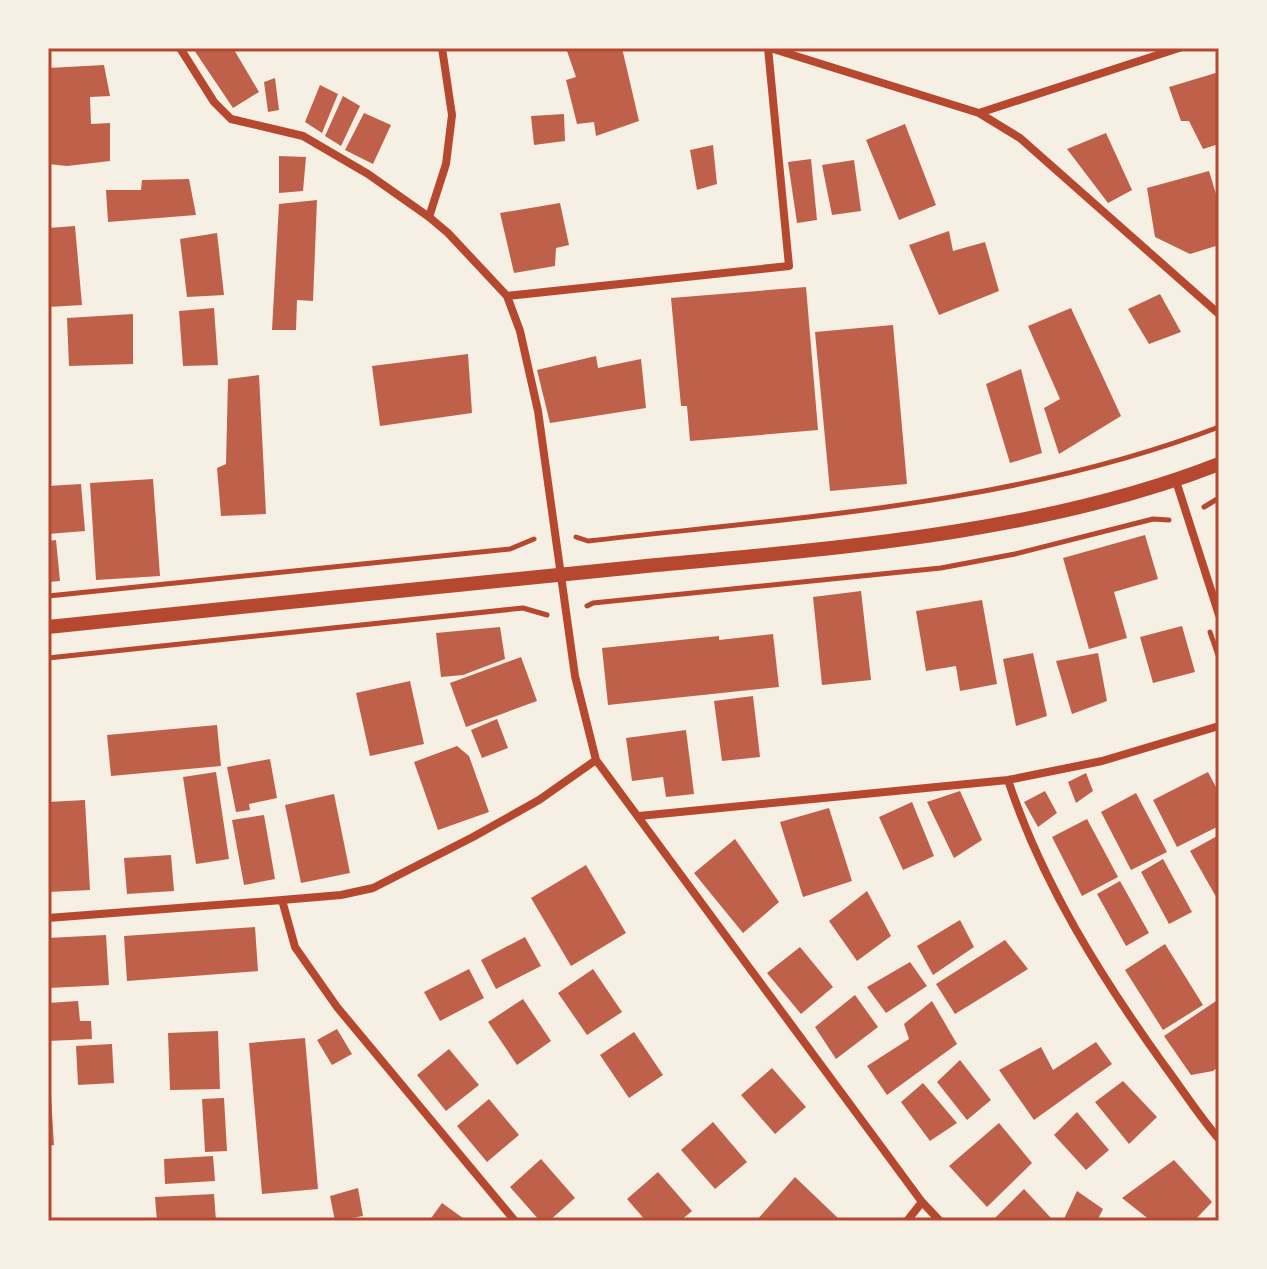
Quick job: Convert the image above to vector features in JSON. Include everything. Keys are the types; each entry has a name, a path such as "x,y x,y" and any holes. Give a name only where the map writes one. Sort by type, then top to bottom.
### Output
{"street":[{"path":"180,48 214,102 231,119 303,136 368,174 448,233 507,296 520,331 538,411 575,676 596,760 922,1202 940,1221"},
{"path":"429,217 446,164 452,115 442,48"},
{"path":"507,296 789,266 769,48 979,113 1020,138 1219,314"},
{"path":"979,113 1179,48"},
{"path":"48,627 763,555 938,534 1057,511 1176,481 1219,464"},
{"path":"1176,481 1219,615"},
{"path":"639,816 1008,780 1102,761 1219,726"},
{"path":"48,918 341,895 373,888 539,800 596,760"},
{"path":"1008,780 1031,845 1068,917 1140,1032 1219,1139"},
{"path":"282,900 295,947 337,1007 515,1221"},
{"path":"907,1221 922,1202"}],"path":[{"path":"48,596 510,549 530,539 571,535 588,541 960,497 1095,467 1166,447 1219,427"}],"building":[{"path":"233,48 259,92 233,108 194,50"},
{"path":"566,48 622,48 639,121 596,136 594,122 577,124 566,80 576,77"},
{"path":"104,65 110,96 90,97 91,124 110,123 110,161 67,166 48,164 48,68"},
{"path":"1219,72 1219,144 1203,149 1189,121 1181,121 1169,87"},
{"path":"275,78 279,110 268,112 264,82"},
{"path":"320,85 338,94 322,133 305,122"},
{"path":"343,96 360,106 341,146 325,136"},
{"path":"364,113 391,125 373,164 345,150"},
{"path":"564,114 565,141 534,145 531,116"},
{"path":"905,124 936,205 899,220 866,140"},
{"path":"1106,133 1132,190 1108,203 1067,149"},
{"path":"713,145 717,184 697,190 690,150"},
{"path":"279,156 306,157 303,191 279,193"},
{"path":"811,159 817,220 797,223 788,162"},
{"path":"854,160 861,211 832,215 822,165"},
{"path":"1209,171 1219,204 1219,245 1190,254 1155,237 1147,188"},
{"path":"189,179 196,215 108,222 106,190 141,190 142,180"},
{"path":"317,200 313,301 297,300 296,330 272,330 279,204"},
{"path":"560,203 569,245 556,248 555,266 514,273 500,213"},
{"path":"75,226 82,305 48,307 48,228"},
{"path":"949,231 953,251 985,242 999,291 939,315 909,245"},
{"path":"217,233 224,295 187,297 180,239"},
{"path":"806,287 818,430 690,441 687,406 681,406 671,298"},
{"path":"1160,294 1181,332 1149,344 1128,309"},
{"path":"214,308 218,365 183,366 179,311"},
{"path":"1071,308 1121,416 1059,454 1044,408 1060,399 1028,326"},
{"path":"133,314 133,364 69,366 67,318"},
{"path":"893,325 907,484 830,491 815,332"},
{"path":"468,354 472,413 380,426 372,366"},
{"path":"596,356 598,368 641,359 646,408 550,423 537,370"},
{"path":"1021,369 1042,453 1010,463 986,384"},
{"path":"259,375 266,514 221,516 217,468 226,464 228,379"},
{"path":"153,479 160,576 96,580 90,483"},
{"path":"81,484 85,531 48,534 48,486"},
{"path":"1145,535 1158,579 1114,592 1127,638 1089,649 1063,558"},
{"path":"56,540 60,581 48,582 48,541"},
{"path":"861,591 871,680 822,685 813,597"},
{"path":"982,600 997,684 960,691 956,666 926,671 916,611"},
{"path":"1182,626 1195,672 1153,683 1140,637"},
{"path":"500,627 505,659 463,675 441,677 436,633"},
{"path":"773,634 779,687 608,705 602,648 719,636 719,640"},
{"path":"1033,653 1047,716 1016,726 1003,659"},
{"path":"1098,653 1107,701 1072,714 1056,661"},
{"path":"521,657 537,701 466,727 450,683"},
{"path":"410,681 424,744 370,756 356,693"},
{"path":"753,696 760,757 722,761 714,701"},
{"path":"497,719 508,748 482,758 471,730"},
{"path":"217,725 221,766 111,776 107,735"},
{"path":"686,730 694,794 666,797 663,777 632,781 626,738"},
{"path":"457,746 469,756 489,812 438,830 414,762"},
{"path":"270,759 277,798 249,804 250,810 236,812 227,767"},
{"path":"216,772 229,859 196,864 183,777"},
{"path":"1208,772 1219,793 1219,826 1177,847 1153,800"},
{"path":"1086,773 1093,791 1076,803 1068,782"},
{"path":"960,791 982,840 954,858 927,802"},
{"path":"1045,791 1057,813 1038,827 1024,802"},
{"path":"1136,793 1167,852 1131,870 1101,812"},
{"path":"334,794 350,873 301,883 285,805"},
{"path":"85,800 90,890 48,892 48,802"},
{"path":"912,802 934,856 903,870 879,817"},
{"path":"829,808 852,881 803,897 780,822"},
{"path":"264,815 275,879 244,885 232,820"},
{"path":"1087,819 1118,877 1082,896 1052,837"},
{"path":"1219,835 1219,902 1190,851"},
{"path":"735,839 779,902 743,933 694,873"},
{"path":"171,855 174,891 127,894 124,858"},
{"path":"1163,859 1192,912 1169,924 1141,872"},
{"path":"586,865 626,933 571,966 531,898"},
{"path":"1120,881 1149,933 1126,946 1097,894"},
{"path":"867,891 891,936 857,961 829,921"},
{"path":"960,920 974,947 933,975 917,946"},
{"path":"255,927 258,971 127,981 124,936"},
{"path":"106,935 109,985 48,988 48,938"},
{"path":"525,937 541,966 496,989 481,960"},
{"path":"1005,940 1028,969 955,1014 936,984"},
{"path":"1165,944 1203,1005 1163,1030 1125,970"},
{"path":"800,947 833,987 801,1014 767,973"},
{"path":"910,962 927,986 886,1013 867,987"},
{"path":"469,969 484,998 440,1021 424,992"},
{"path":"593,969 622,1012 587,1035 558,993"},
{"path":"855,995 878,1027 836,1059 815,1027"},
{"path":"523,999 551,1041 517,1065 488,1022"},
{"path":"1219,999 1219,1066 1213,1071 1191,1075 1164,1036"},
{"path":"78,1001 80,1021 91,1021 92,1039 48,1041 48,1003"},
{"path":"932,1001 957,1044 887,1095 867,1066 909,1039 904,1024"},
{"path":"337,1029 352,1054 332,1065 317,1040"},
{"path":"218,1031 220,1089 170,1090 168,1033"},
{"path":"634,1032 663,1075 629,1098 600,1055"},
{"path":"305,1038 318,1189 262,1194 249,1043"},
{"path":"1096,1042 1112,1064 1034,1120 999,1070 1041,1047 1053,1070"},
{"path":"112,1044 114,1083 78,1085 76,1046"},
{"path":"449,1049 479,1085 446,1111 417,1075"},
{"path":"960,1060 991,1100 967,1120 937,1082"},
{"path":"772,1068 806,1107 775,1134 741,1095"},
{"path":"48,1081 54,1145 48,1146"},
{"path":"1123,1081 1157,1117 1129,1144 1095,1102"},
{"path":"923,1083 957,1123 930,1141 901,1102"},
{"path":"224,1098 227,1151 205,1152 202,1099"},
{"path":"489,1099 519,1135 487,1162 457,1126"},
{"path":"1077,1112 1109,1150 1086,1170 1054,1135"},
{"path":"713,1122 747,1162 715,1189 681,1150"},
{"path":"999,1123 1032,1163 987,1207 949,1166"},
{"path":"213,1156 215,1181 165,1184 164,1159"},
{"path":"541,1159 575,1198 549,1221 540,1221 510,1187"},
{"path":"1174,1160 1212,1202 1194,1221 1151,1221 1122,1198"},
{"path":"658,1172 692,1211 680,1221 646,1221 627,1199"},
{"path":"795,1177 841,1221 756,1221"},
{"path":"358,1188 363,1216 335,1221 330,1196"},
{"path":"1024,1189 1051,1218 1048,1221 992,1221"},
{"path":"1077,1191 1103,1209 1097,1221 1063,1221"},
{"path":"214,1194 216,1221 157,1221 155,1197"},
{"path":"442,1203 467,1221 429,1221"}]}
